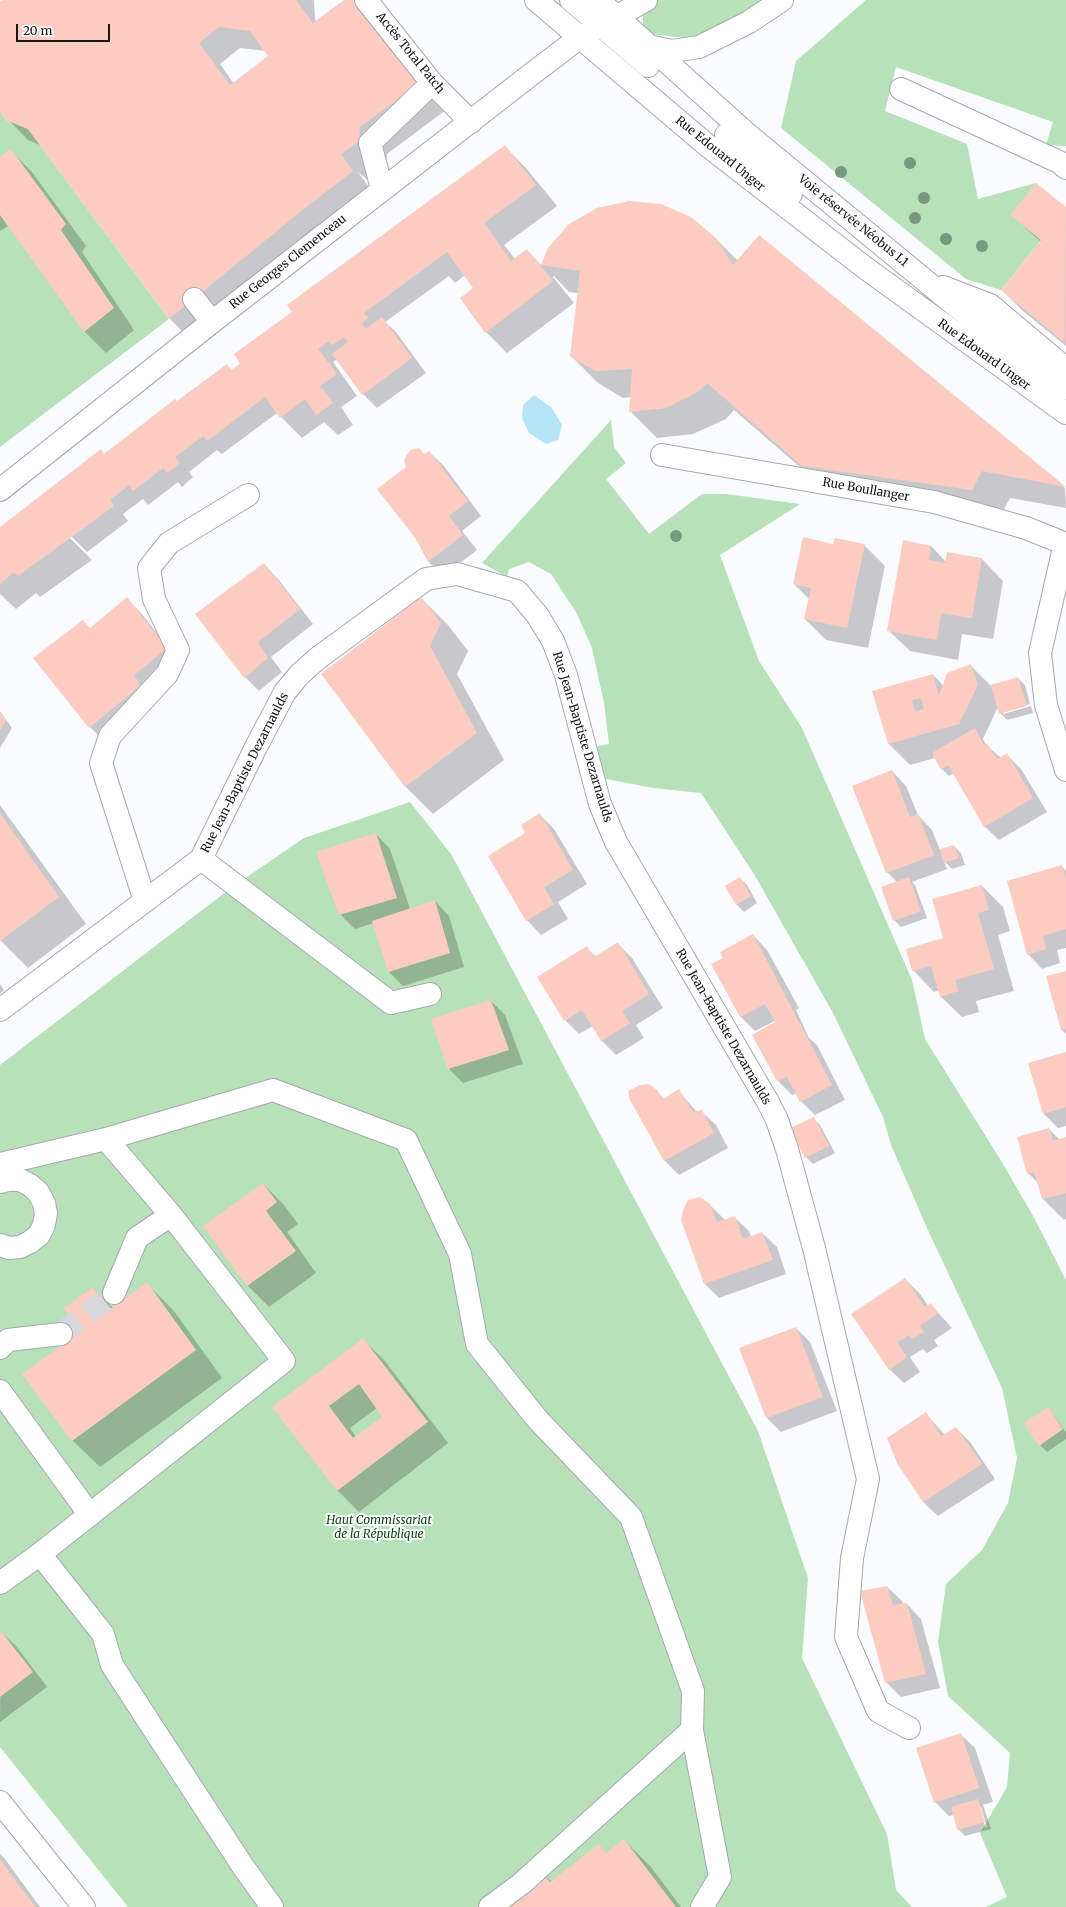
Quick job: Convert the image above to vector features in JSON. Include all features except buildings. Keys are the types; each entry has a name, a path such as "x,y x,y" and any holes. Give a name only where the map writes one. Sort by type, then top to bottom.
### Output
{"street":[{"name":"Accès Total Patch","path":"366,0 432,84 471,122"},
{"name":"Rue Edouard Unger","path":"536,0 708,146 864,267 1066,413"},
{"name":"Rue Edouard Unger","path":"571,0 610,11 637,56 782,185 864,267"},
{"path":"579,38 610,11 646,0"},
{"path":"648,46 672,51 699,47 749,22 782,0"},
{"name":"Voie réservée Néobus L1","path":"610,11 747,134 929,283 1039,370 1066,388"},
{"name":"Rue Georges Clemenceau","path":"0,490 382,189 579,38"},
{"path":"382,189 370,143 432,84"},
{"path":"901,90 1059,162 1066,168"},
{"path":"864,267 929,283 990,305 1066,369"},
{"path":"194,299 212,322"},
{"name":"Rue Boullanger","path":"662,455 934,502 1026,528 1066,544"},
{"path":"145,901 101,763 110,736 167,674 178,650 154,599 149,568 169,543 248,495"},
{"path":"1066,544 1040,653 1046,705 1066,770"},
{"name":"Rue Jean-Baptiste Dezarnaulds","path":"0,1010 201,858 285,692 299,675 318,658 426,579 457,574 517,590 538,616 553,641 566,675 600,804 616,842 774,1115 787,1149 814,1248 868,1479 852,1558 846,1637 878,1711 909,1728"},
{"path":"201,858 392,1003 430,994"},
{"path":"0,1164 106,1139 272,1090 406,1140 460,1254 477,1344 538,1420 631,1517 693,1691 692,1730 720,1877 702,1907"},
{"path":"0,1584 90,1515 284,1361 171,1215 106,1139"},
{"path":"0,1182 20,1180 30,1185 38,1192 44,1203 46,1213 44,1224 39,1235 30,1242 20,1247 9,1248 0,1245"},
{"path":"114,1293 137,1238 171,1215"},
{"path":"0,1348 8,1340 61,1334"},
{"path":"0,1391 90,1515"},
{"path":"40,1554 103,1634 112,1665 242,1865 272,1907"},
{"path":"490,1907 521,1884 692,1730"},
{"path":"0,1802 84,1907"}],"green space":[{"path":"657,0 768,0 692,39 643,33 643,11"},
{"path":"866,0 1066,0 1066,146 1046,145 1053,122 896,67 885,111 967,144 978,199 1036,183 1011,215 1041,240 1001,290 966,279 781,128 796,61"},
{"path":"0,111 6,120 28,129 169,319 0,447"},
{"path":"611,420 614,447 626,463 606,479 649,534 702,494 726,494 800,504 720,555 759,661 802,728 912,980 925,1039 1000,1159 1032,1214 1066,1280 1066,1907 986,1907 1007,1897 980,1833 1007,1787 1010,1753 948,1696 938,1642 946,1584 982,1550 1008,1503 1017,1458 1002,1388 927,1228 891,1145 883,1117 833,1013 754,874 701,793 653,788 601,778 594,747 609,744 604,703 592,648 577,614 551,574 529,562 509,569 507,577 482,563"},
{"name":"Haut Commissariat de la République","path":"410,802 451,854 758,1431 808,1578 802,1658 887,1834 896,1890 912,1907 128,1907 0,1747 0,1065 231,888 304,838"}],"water":[{"path":"534,395 552,408 562,425 558,440 546,444 529,433 522,418 523,405"}],"tunnel":[{"path":"61,1334 114,1293"}]}
